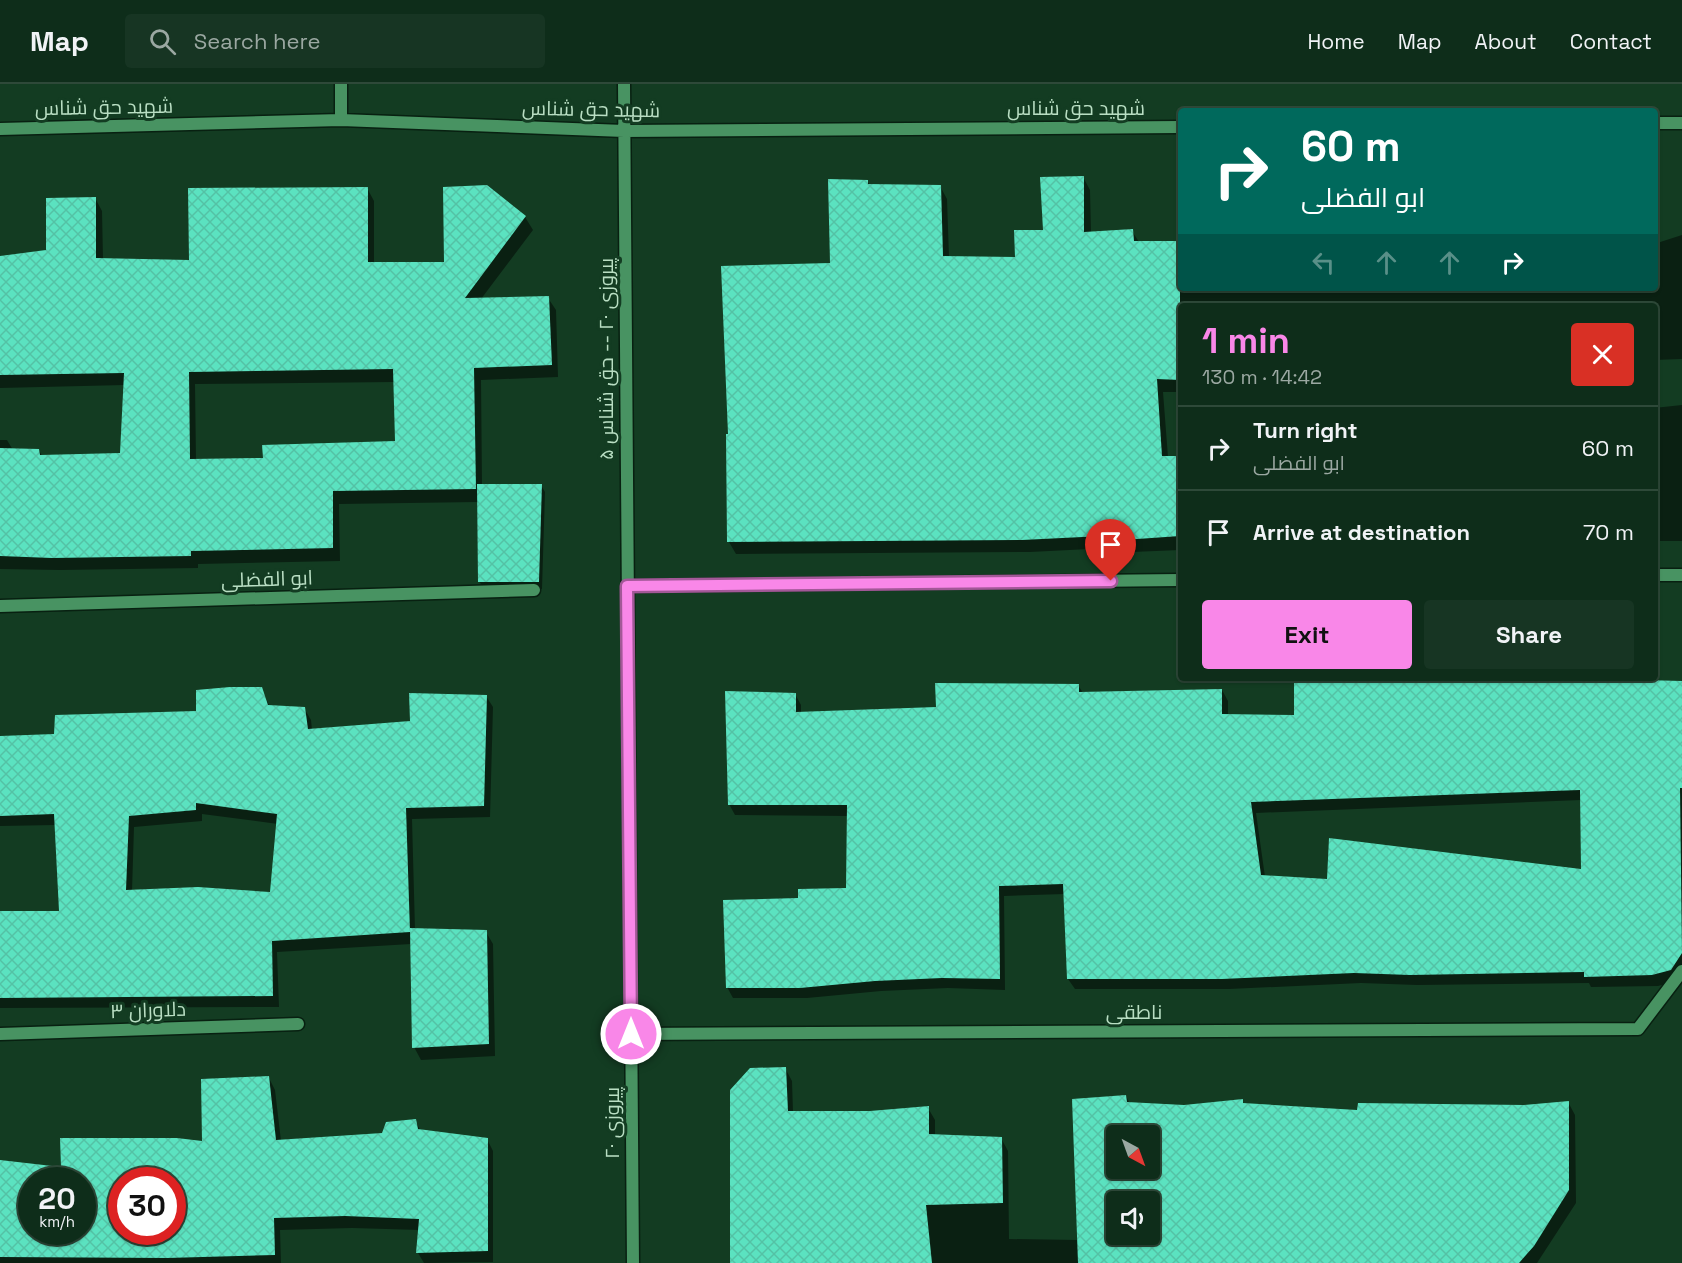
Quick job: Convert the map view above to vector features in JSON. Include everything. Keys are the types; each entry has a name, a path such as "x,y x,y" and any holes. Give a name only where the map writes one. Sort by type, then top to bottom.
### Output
{"street":[{"path":"341,84 341,120"},
{"name":"پیروزی ۲۰ -- حق شناس ۵","path":"624,84 627,586"},
{"name":"شهید حق شناس","path":"0,129 341,120 624,131 1178,127"},
{"path":"1658,123 1682,123"},
{"path":"1658,575 1682,575"},
{"path":"627,586 1178,580"},
{"name":"پیروزی ۲۰","path":"627,586 633,1263"},
{"name":"ابو الفضلی","path":"0,606 534,590"},
{"name":"ناطقی","path":"631,1034 1638,1029 1682,970"},
{"name":"دلاوران ۳","path":"0,1034 298,1024"}],"building":[{"path":"1084,176 1084,232 1133,229 1134,241 1178,241 1180,303 1178,303 1178,380 1157,379 1162,456 1178,456 1178,536 1123,540 1123,535 1022,540 727,542 726,434 728,434 721,266 830,263 828,179 868,180 868,184 941,185 943,256 1015,257 1014,230 1043,230 1040,177"},
{"path":"487,185 526,216 465,298 549,296 552,365 474,368 476,489 333,491 333,548 191,551 191,556 52,558 0,556 0,448 39,449 40,455 120,453 124,373 0,375 0,256 46,250 46,198 96,197 96,258 189,260 188,188 368,187 368,262 444,262 443,187","holes":["393,369 395,441 262,445 263,458 190,459 189,372"]},
{"path":"477,484 542,484 539,582 478,582"},
{"path":"1294,681 1682,681 1682,788 1680,788 1682,953 1671,970 1652,975 1584,977 1584,972 1410,975 1354,973 1222,979 1067,979 1063,884 999,886 1000,979 942,978 800,988 726,988 723,900 798,898 798,889 846,888 847,805 728,805 725,691 796,693 796,712 936,707 935,683 1079,684 1079,692 1222,689 1222,714 1294,715","holes":["1580,790 1581,869 1329,838 1327,879 1261,875 1251,802"]},
{"path":"262,687 268,705 305,707 308,729 410,721 409,693 487,695 484,806 406,808 410,932 272,941 273,996 0,998 0,911 59,911 54,814 0,816 0,736 54,734 55,715 196,711 196,690","holes":["196,803 277,814 270,892 198,887 126,890 129,816 196,810"]},
{"path":"410,928 487,930 489,1044 412,1048"},
{"path":"786,1067 788,1111 870,1111 929,1106 929,1134 1002,1137 1003,1203 926,1205 932,1263 730,1263 730,1090 750,1068"},
{"path":"269,1076 276,1140 382,1133 386,1122 416,1119 418,1129 488,1138 488,1251 416,1253 419,1219 345,1216 274,1218 275,1255 167,1258 0,1257 0,1160 61,1167 60,1138 177,1138 202,1141 201,1079"},
{"path":"1126,1095 1127,1102 1184,1105 1243,1099 1243,1103 1357,1110 1358,1103 1524,1105 1569,1101 1569,1190 1534,1246 1519,1263 1078,1263 1072,1099"}],"route":[{"path":"631,1034 627,586 1111,581"}]}
